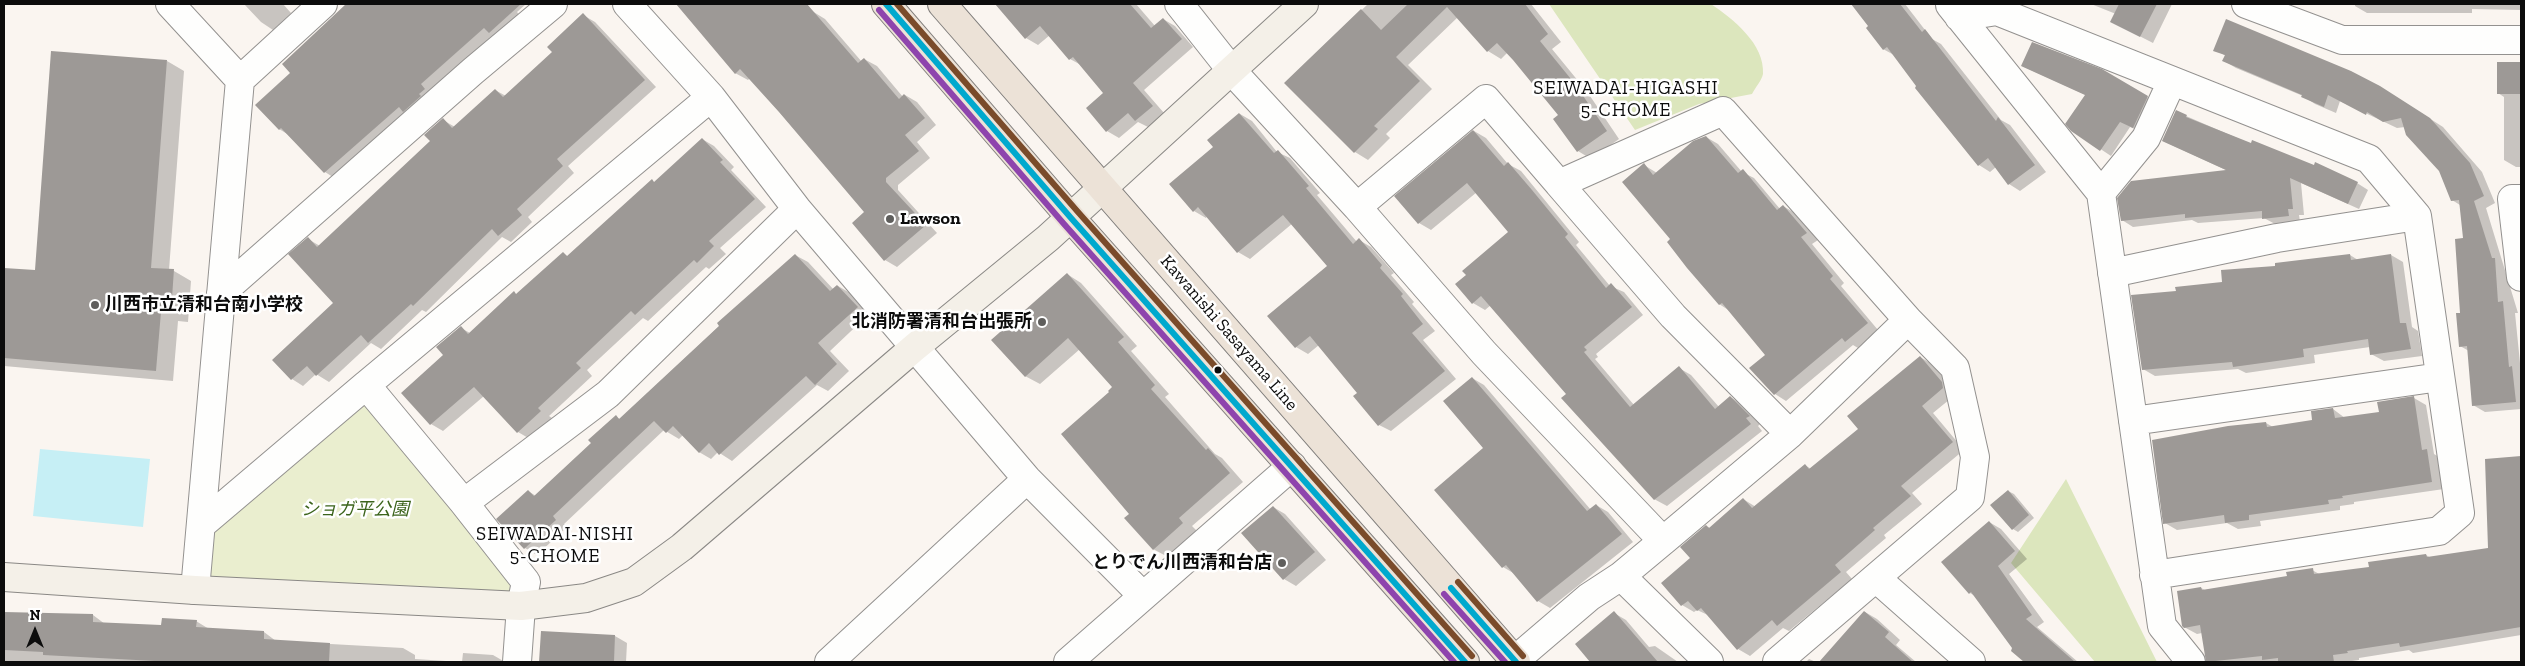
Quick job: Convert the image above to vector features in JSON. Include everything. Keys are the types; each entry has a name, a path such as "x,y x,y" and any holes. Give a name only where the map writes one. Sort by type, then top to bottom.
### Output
{"main road":[{"path":"886,4 1071,218 1465,662"},
{"name":"Kawanishi Sasayama Line","path":"942,4 1515,662"}],"street":[{"path":"170,4 240,80"},
{"path":"195,590 240,80 323,4"},
{"path":"221,293 473,71 554,4"},
{"path":"627,4 711,97 797,209 1027,479 1143,596"},
{"path":"1179,4 1232,71 1357,207 1484,353 1662,541"},
{"path":"4,577 195,590 521,606 586,598 634,582 682,547 915,347 1071,218 1304,4"},
{"path":"2246,4 2342,40 2521,40"},
{"path":"1954,10 1997,11 2369,160 2417,216 2460,513 2439,531 2154,575"},
{"path":"1954,10 2102,193 2162,626 2191,662"},
{"path":"2102,193 2146,138 2172,81"},
{"path":"201,525 711,97"},
{"path":"1357,207 1486,99 1674,316 1790,434"},
{"path":"1559,184 1723,111 1908,320 1955,368 1975,457 1970,497 1777,662"},
{"path":"2521,199 2512,199 2521,278"},
{"path":"464,503 608,394 797,209"},
{"path":"2112,273 2277,238 2417,216"},
{"path":"1515,662 1589,598 1621,576 1790,434 1908,320"},
{"path":"2133,421 2440,377"},
{"path":"366,385 464,503 526,582 521,606 517,662"},
{"path":"1068,662 1292,466"},
{"path":"829,662 1027,479"},
{"path":"1621,576 1709,662"},
{"path":"1876,578 1971,662"}],"green space":[{"path":"1549,4 1711,4 1746,33 1759,53 1763,74 1752,94 1699,104 1635,130"},
{"name":"ショガ平公園","path":"366,385 526,582 521,606 195,590 201,525"},
{"path":"2066,479 2157,662 2095,662 2011,563"}],"water":[{"path":"40,449 150,459 143,527 33,516"}],"building":[{"path":"346,4 521,4 489,33 484,28 421,84 425,89 419,94 421,96 403,112 399,107 324,173 281,128 279,130 255,105 290,73 282,64"},
{"path":"676,4 807,4 858,63 864,58 899,99 904,94 925,118 905,135 919,151 886,178 886,182 926,225 884,261 852,223 864,212 779,112 740,69 735,74"},
{"path":"995,4 1130,4 1151,28 1163,18 1182,39 1133,83 1153,106 1135,121 1128,113 1106,132 1086,108 1103,93 1073,57 1069,60 1040,26 1025,39"},
{"path":"1408,4 1525,4 1548,34 1540,41 1575,84 1607,131 1577,152 1553,119 1558,115 1513,60 1497,43 1487,52 1447,7 1396,57 1420,81 1374,126 1378,129 1354,153 1284,83 1361,9 1381,30"},
{"path":"1851,4 1900,4 1922,32 1925,29 1996,121 1998,117 2035,165 2008,185 1988,158 1978,166 1915,88 1916,86 1887,47 1883,50"},
{"path":"2119,4 2157,4 2140,37 2110,22"},
{"path":"583,13 645,80 557,159 563,166 517,209 522,215 498,236 492,229 413,306 411,304 368,343 361,335 316,376 307,366 291,380 272,360 333,303 288,254 308,237 317,247 430,141 424,135 443,118 452,128 495,89 503,97 552,52 547,47"},
{"path":"2226,19 2351,71 2380,86 2430,118 2470,163 2484,196 2474,201 2492,258 2495,258 2498,302 2503,301 2509,367 2512,366 2516,402 2472,406 2467,346 2459,347 2456,313 2460,313 2455,239 2463,238 2459,200 2451,201 2439,171 2406,135 2401,118 2383,122 2367,112 2366,115 2328,95 2324,107 2301,97 2302,95 2222,61 2225,55 2213,51"},
{"path":"2032,42 2102,69 2148,96 2133,128 2120,122 2100,151 2071,131 2065,124 2085,95 2021,66"},
{"path":"51,51 167,60 151,268 174,269 171,313 161,312 156,371 4,358 4,268 35,270"},
{"path":"2497,62 2521,62 2521,94 2497,94"},
{"path":"2176,110 2187,115 2186,117 2251,143 2252,140 2314,165 2315,162 2358,182 2348,204 2290,178 2293,209 2288,209 2289,216 2262,219 2262,211 2185,218 2185,214 2121,221 2117,198 2131,181 2226,170 2162,141"},
{"path":"1239,113 1274,153 1278,150 1309,186 1306,188 1353,244 1359,238 1382,265 1380,268 1403,294 1401,296 1423,324 1412,333 1445,371 1378,426 1353,396 1357,393 1310,336 1295,348 1267,316 1327,266 1283,215 1237,253 1198,207 1193,212 1169,184 1213,147 1207,140"},
{"path":"1473,130 1504,166 1508,162 1532,190 1568,234 1565,237 1606,288 1611,283 1632,307 1584,347 1587,350 1584,352 1630,407 1679,366 1715,409 1730,396 1750,416 1746,418 1751,424 1654,500 1561,398 1566,394 1481,296 1472,304 1455,284 1466,275 1462,271 1508,232 1467,183 1418,224 1394,196"},
{"path":"1706,136 1738,173 1743,169 1777,210 1783,205 1807,233 1801,237 1833,276 1830,279 1868,323 1845,342 1842,338 1774,395 1749,368 1765,355 1722,303 1719,305 1687,268 1667,242 1670,239 1622,182 1644,163 1653,175 1693,141"},
{"path":"702,138 723,160 720,162 755,199 709,241 714,246 697,263 694,260 635,315 631,311 576,363 581,368 538,408 541,411 517,433 474,387 430,425 401,393 443,355 436,347 461,326 468,334 514,291 516,294 563,252 567,256 652,179 654,182"},
{"path":"795,254 830,291 837,285 858,307 818,343 837,364 815,385 806,376 719,455 709,443 699,453 673,426 666,433 654,421 553,516 556,520 524,549 496,519 528,490 534,496 591,443 588,440 616,415 619,419 719,326 717,323"},
{"path":"2350,254 2351,260 2391,254 2400,323 2406,323 2411,349 2370,355 2368,339 2303,349 2304,357 2233,367 2232,362 2142,370 2131,295 2176,291 2175,287 2222,282 2221,270 2275,266 2275,263"},
{"path":"1067,273 1124,337 1118,342 1155,385 1151,389 1206,450 1208,448 1230,473 1179,518 1183,523 1153,550 1124,518 1129,514 1061,434 1109,392 1112,387 1068,338 1025,377 991,340"},
{"path":"1920,356 1942,382 1943,388 1922,406 1953,442 1901,486 1911,496 1873,528 1875,530 1835,565 1841,572 1777,626 1772,620 1737,650 1701,608 1697,611 1688,601 1681,606 1661,583 1690,558 1680,547 1706,525 1709,528 1743,498 1752,508 1805,464 1809,469 1858,429 1847,416"},
{"path":"1472,377 1587,511 1596,504 1622,534 1537,602 1506,565 1502,568 1434,490 1483,448 1443,401"},
{"path":"2414,396 2422,450 2427,449 2432,482 2342,496 2343,498 2328,500 2329,504 2249,515 2249,520 2225,523 2224,515 2163,524 2152,440 2228,426 2266,422 2267,427 2312,420 2311,411 2333,408 2335,418 2379,412 2377,402"},
{"path":"2521,456 2521,627 2400,647 2399,643 2347,651 2348,653 2333,655 2334,662 2278,662 2278,658 2262,660 2262,656 2206,662 2200,625 2184,628 2182,626 2177,591 2201,587 2202,590 2287,576 2286,572 2313,568 2314,574 2369,567 2368,562 2426,554 2427,557 2488,548 2485,459"},
{"path":"2008,490 2029,515 2012,530 1990,505"},
{"path":"1273,506 1315,552 1283,580 1241,533"},
{"path":"1989,521 2015,551 1998,566 2032,615 2026,619 2075,662 2024,662 2011,651 2012,648 1971,592 1969,594 1941,562"},
{"path":"1614,611 1658,662 1590,662 1575,644"},
{"path":"1864,611 1889,632 1885,637 1913,662 1819,662"},
{"path":"4,612 93,614 93,622 161,625 162,618 197,620 196,627 264,631 264,639 330,643 329,662 173,662 43,655 43,652 4,650"},
{"path":"541,631 615,635 614,662 539,662"}],"transit line":[{"path":"886,4 1071,218 1465,662"},
{"path":"897,4 1078,212 1472,656"},
{"path":"879,10 1064,224 1454,662"},
{"path":"1458,582 1523,656"},
{"path":"1451,588 1516,662"},
{"path":"1444,594 1505,662"}],"place":[{"name":"Lawson","path":"890,219"},
{"name":"川西市立清和台南小学校","path":"95,305"},
{"name":"北消防署清和台出張所","path":"1042,322"},
{"name":"とりでん川西清和台店","path":"1282,563"}],"district":[{"name":"SEIWADAI-HIGASHI 5-CHOME","path":"1626,100"},
{"name":"SEIWADAI-NISHI 5-CHOME","path":"555,546"}]}
